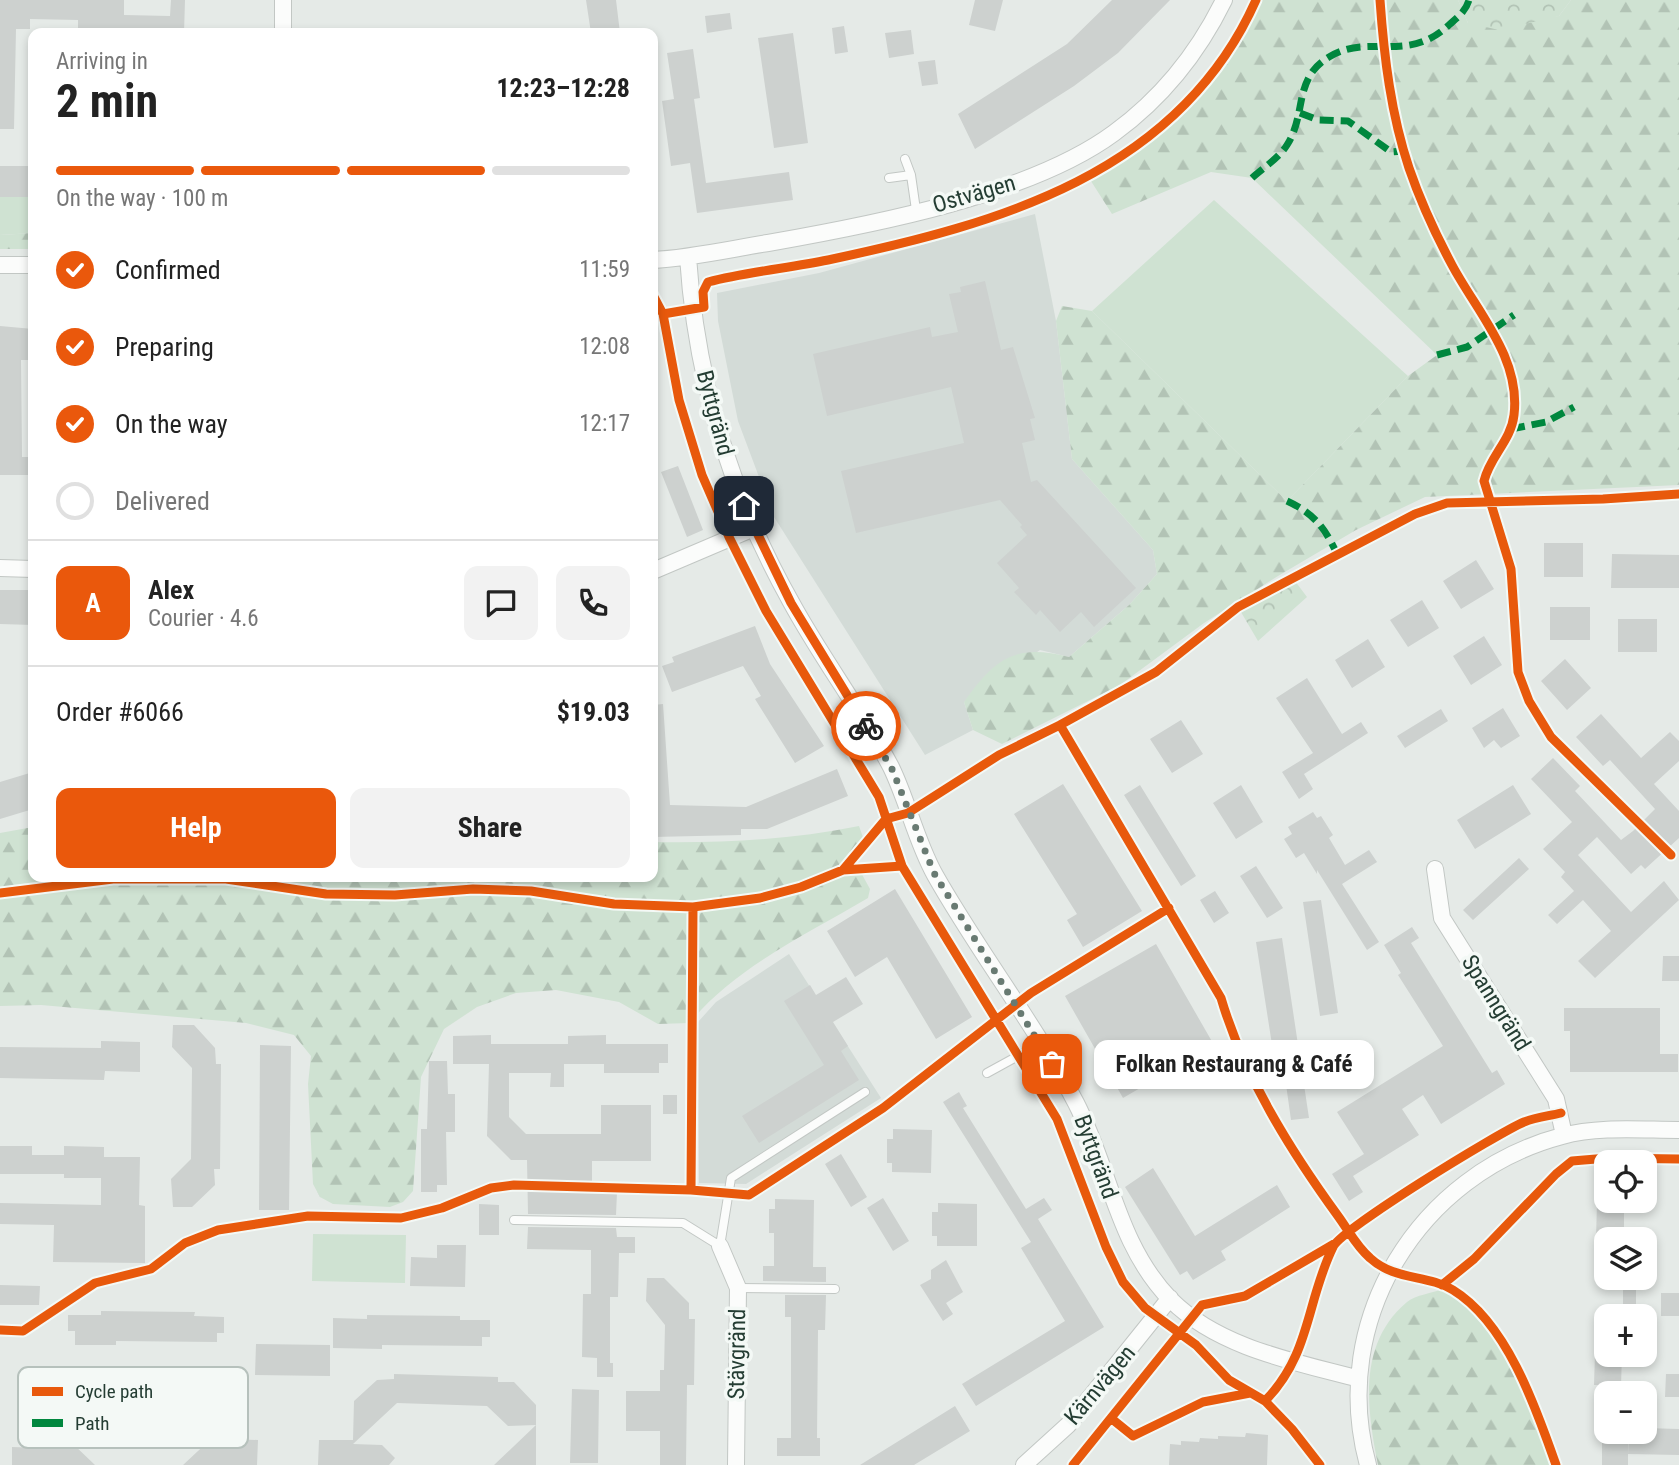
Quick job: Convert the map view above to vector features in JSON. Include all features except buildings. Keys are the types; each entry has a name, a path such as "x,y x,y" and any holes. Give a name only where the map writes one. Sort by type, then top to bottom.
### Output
{"street":[{"path":"283,0 284,28"},
{"name":"Ostvägen","path":"658,260 688,257 836,231 1030,178 1112,134 1169,84 1205,38 1224,0"},
{"name":"Byttgränd","path":"688,257 691,310 707,398 735,484 754,528 791,603 892,769 934,873 1076,1103 1133,1251 1170,1298 1204,1325 1253,1348 1359,1379"},
{"path":"0,265 28,265"},
{"path":"658,569 754,528"},
{"path":"0,568 28,569"},
{"name":"Spanngränd","path":"1435,869 1442,918 1556,1099 1564,1135"},
{"path":"1368,1465 1358,1408 1359,1379 1370,1318 1384,1282 1419,1227 1441,1201 1474,1175 1521,1150 1564,1135 1620,1129 1679,1130"},
{"name":"Stävgränd","path":"720,1246 738,1288 736,1465"},
{"name":"Kärnvägen","path":"1024,1465 1068,1425 1170,1298"}],"lane":[{"path":"905,159 911,175 916,210"},
{"path":"889,178 911,175"},
{"path":"987,1073 1040,1044"},
{"path":"514,1220 683,1223 720,1246 732,1178 865,1092"},
{"path":"738,1288 835,1289"}],"shaded area":[{"path":"1035,214 1056,321 1072,459 1153,550 1157,574 1129,605 1069,657 1040,650 964,702 973,730 925,755 774,517 738,421 718,321 717,293 819,273"},
{"path":"789,954 881,1098 746,1184 699,1183 698,1022 716,1002"}],"green space":[{"path":"1256,0 1458,0 1468,23 1559,16 1571,0 1679,0 1679,485 1425,497 1356,530 1278,576 1204,623 1120,685 1002,744 973,730 964,702 986,674 1008,658 1021,653 1051,653 1069,657 1129,605 1157,574 1153,550 1072,459 1056,321 1062,306 1092,311 1287,501 1408,376 1437,355 1252,178 1211,172 1112,214 1089,178 1141,141 1186,102 1225,56"},
{"path":"1458,0 1571,0 1559,16 1499,30 1468,23"},
{"path":"0,197 28,197 28,233 0,235"},
{"path":"1214,200 1408,376 1287,501 1092,311"},
{"path":"28,233 28,249 0,249 0,235"},
{"path":"1292,577 1307,597 1258,641 1238,607"},
{"path":"859,826 864,840 853,858 870,889 868,898 749,969 707,1004 690,1023 658,1024 619,1002 556,990 516,993 477,1007 444,1029 421,1077 413,1191 403,1202 390,1207 333,1204 320,1197 313,1184 308,1084 311,1056 294,1035 246,1023 41,1005 0,1006 0,833 28,828 28,882 658,882 658,842 756,840"},
{"path":"313,1234 406,1235 405,1283 312,1281"},
{"path":"1443,1289 1476,1307 1501,1339 1524,1381 1556,1465 1378,1465 1369,1400 1373,1357 1380,1337 1391,1319 1407,1302"}],"marked path":[{"path":"1252,178 1287,145 1297,121 1305,86 1318,66 1344,50 1419,43 1450,24 1464,11 1469,0"},
{"path":"1300,113 1318,120 1348,121 1391,152 1405,151"},
{"path":"1437,355 1467,347 1514,315"},
{"path":"1511,429 1546,422 1574,407"},
{"path":"1287,501 1305,511 1318,523 1338,556"}],"cycle path":[{"path":"663,314 704,307 703,292 708,282 828,260 956,229 1018,208 1077,182 1132,149 1181,109 1222,60 1256,0"},
{"path":"1380,0 1389,85 1409,168 1440,242 1495,336 1511,374 1514,394 1512,424 1484,481 1511,569 1518,672 1529,701 1551,737 1671,855"},
{"path":"658,304 663,314 679,400 702,475 766,611 879,797 902,866"},
{"path":"843,870 886,819 908,813 999,755 1156,672 1238,607 1415,514 1447,503 1679,494"},
{"path":"1060,725 1221,998 1255,1084 1303,1165 1370,1258 1400,1274 1433,1281 1453,1290 1489,1323 1504,1345 1529,1393 1556,1465"},
{"path":"246,882 326,894 395,895 473,889 531,891 614,904 693,907 760,898 801,887 843,870 902,866 1057,1119 1106,1247 1123,1282 1145,1308 1196,1345 1229,1380 1265,1401 1292,1429 1320,1465"},
{"path":"0,893 89,882"},
{"path":"691,1190 693,907"},
{"path":"0,1330 23,1331 95,1283 151,1269 185,1243 218,1230 308,1216 401,1218 442,1208 491,1188 514,1185 691,1190 749,1195 883,1108 1031,993 1169,908"},
{"path":"1265,1401 1280,1383 1300,1346 1324,1267 1333,1247 1342,1237 1422,1182 1509,1130 1529,1120 1561,1113"},
{"path":"1442,1285 1474,1259 1556,1174 1572,1161 1608,1158 1679,1159"},
{"path":"1073,1465 1202,1305 1245,1296 1334,1244"},
{"path":"1112,1419 1133,1436 1203,1402 1250,1393"}],"way so far":[{"path":"866,726 892,769 934,873 1052,1064"}],"place":[{"name":"Folkan Restaurang & Café","path":"1052,1064"}],"route":[{"path":"744,506 791,603 866,726"}]}
